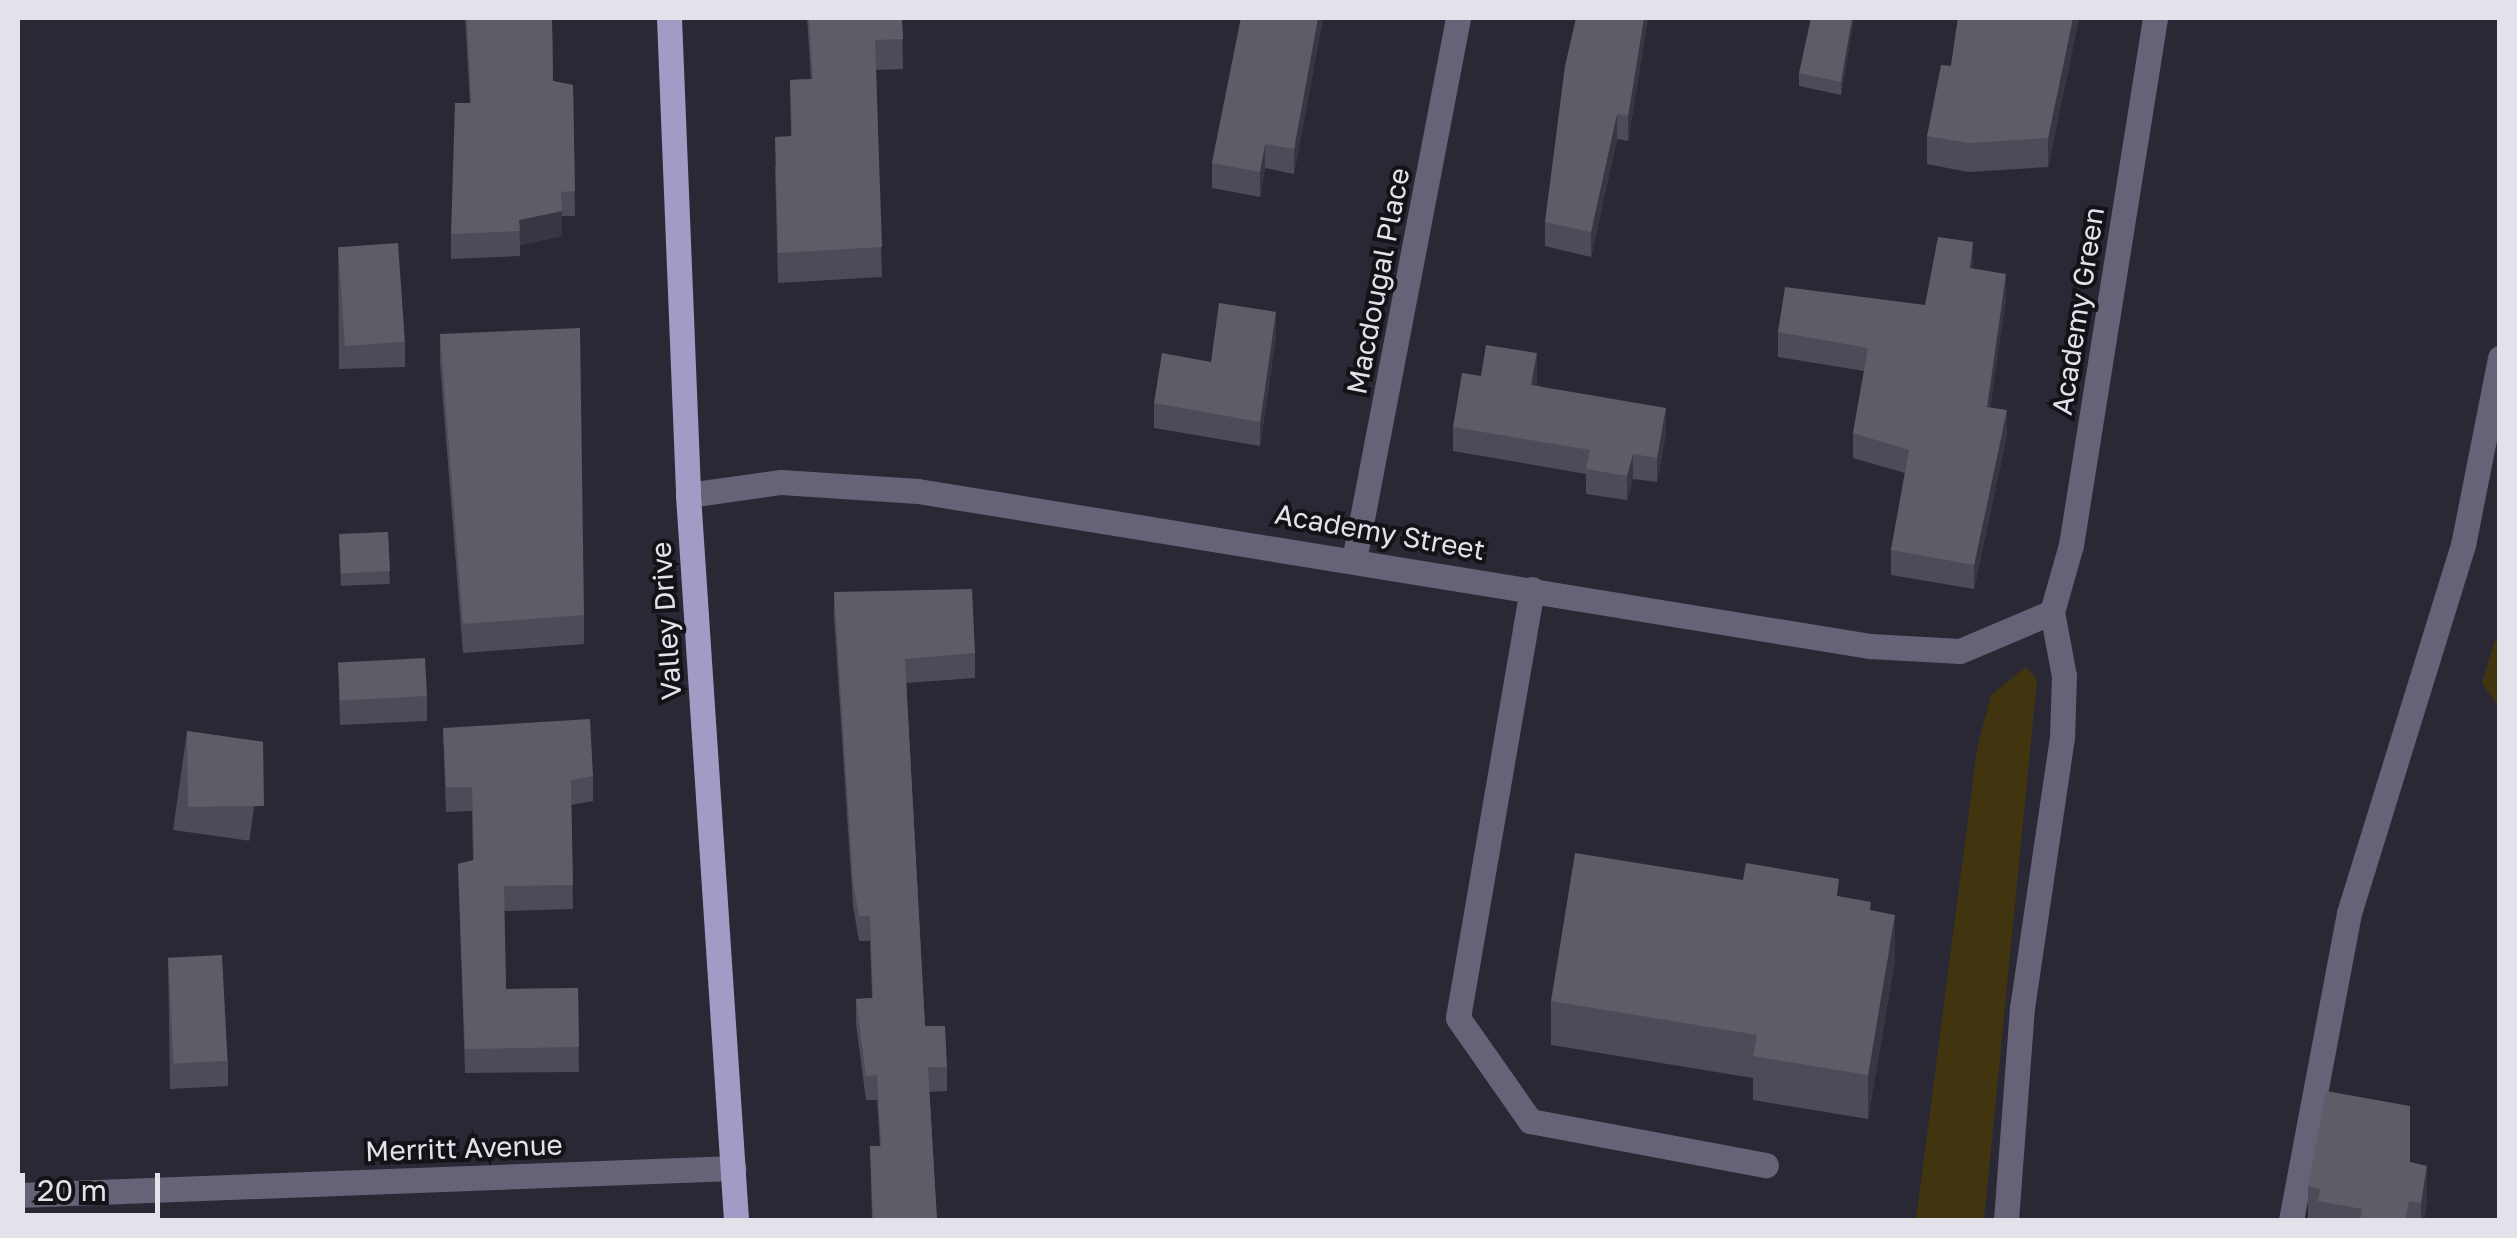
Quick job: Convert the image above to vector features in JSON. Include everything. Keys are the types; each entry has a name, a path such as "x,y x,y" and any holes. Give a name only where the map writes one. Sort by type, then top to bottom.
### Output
{"main road":[{"name":"Valley Drive","path":"668,18 688,495 736,1220"}],"street":[{"name":"Macdougal Place","path":"1355,555 1458,18"},
{"name":"Academy Green","path":"2006,1220 2022,1008 2062,738 2052,612 2155,18"},
{"path":"2291,1220 2349,913 2464,545 2500,358"},
{"name":"Academy Street","path":"688,495 781,482 918,491 1355,555 1870,646 1960,651 2052,612"},
{"path":"1532,589 1458,1018 1530,1120 1766,1166"},
{"name":"Merritt Avenue","path":"18,1195 733,1168"}],"shaded area":[{"path":"2495,640 2499,640 2499,708 2482,683"},
{"path":"2026,667 2037,680 1984,1220 1916,1220 1977,749 1991,695"}],"building":[{"path":"467,18 552,18 553,81 573,85 575,191 561,192 562,211 519,220 520,231 451,234 455,103 471,103"},
{"path":"809,18 902,18 903,39 875,40 882,247 778,253 775,137 792,136 790,80 813,79"},
{"path":"1241,18 1318,18 1294,149 1265,144 1260,172 1212,163"},
{"path":"1576,18 1644,18 1628,116 1617,114 1591,232 1545,222 1565,66"},
{"path":"1811,18 1852,18 1841,82 1799,73"},
{"path":"1958,18 2073,18 2048,138 1968,143 1927,136 1941,65 1951,66"},
{"path":"1938,237 1973,242 1970,268 2006,274 1987,407 2007,410 1974,565 1891,550 1909,450 1853,433 1868,348 1778,332 1785,287 1925,305"},
{"path":"398,243 405,342 345,346 338,247"},
{"path":"1219,303 1276,312 1260,422 1154,403 1162,353 1211,362"},
{"path":"580,328 584,615 463,624 440,334"},
{"path":"1486,345 1537,353 1531,385 1666,408 1657,458 1633,454 1627,476 1586,469 1590,450 1453,427 1462,373 1481,376"},
{"path":"388,532 390,571 341,574 339,535"},
{"path":"972,589 975,653 905,659 925,1026 945,1026 947,1067 928,1067 937,1220 873,1220 870,1146 881,1146 877,1075 866,1076 856,999 873,998 870,916 859,916 853,882 834,592"},
{"path":"425,658 427,696 340,701 338,663"},
{"path":"590,719 593,776 571,780 573,885 504,886 506,989 578,988 579,1047 465,1049 458,864 474,860 472,787 446,787 443,728"},
{"path":"187,731 263,742 264,806 188,807"},
{"path":"1575,853 1743,880 1746,863 1839,879 1837,896 1871,902 1870,910 1895,915 1868,1075 1753,1056 1757,1035 1551,1001"},
{"path":"222,955 228,1061 174,1064 168,958"},
{"path":"2326,1091 2410,1106 2410,1162 2427,1166 2421,1203 2409,1201 2405,1220 2360,1220 2362,1209 2318,1201 2320,1189 2308,1186"}]}
